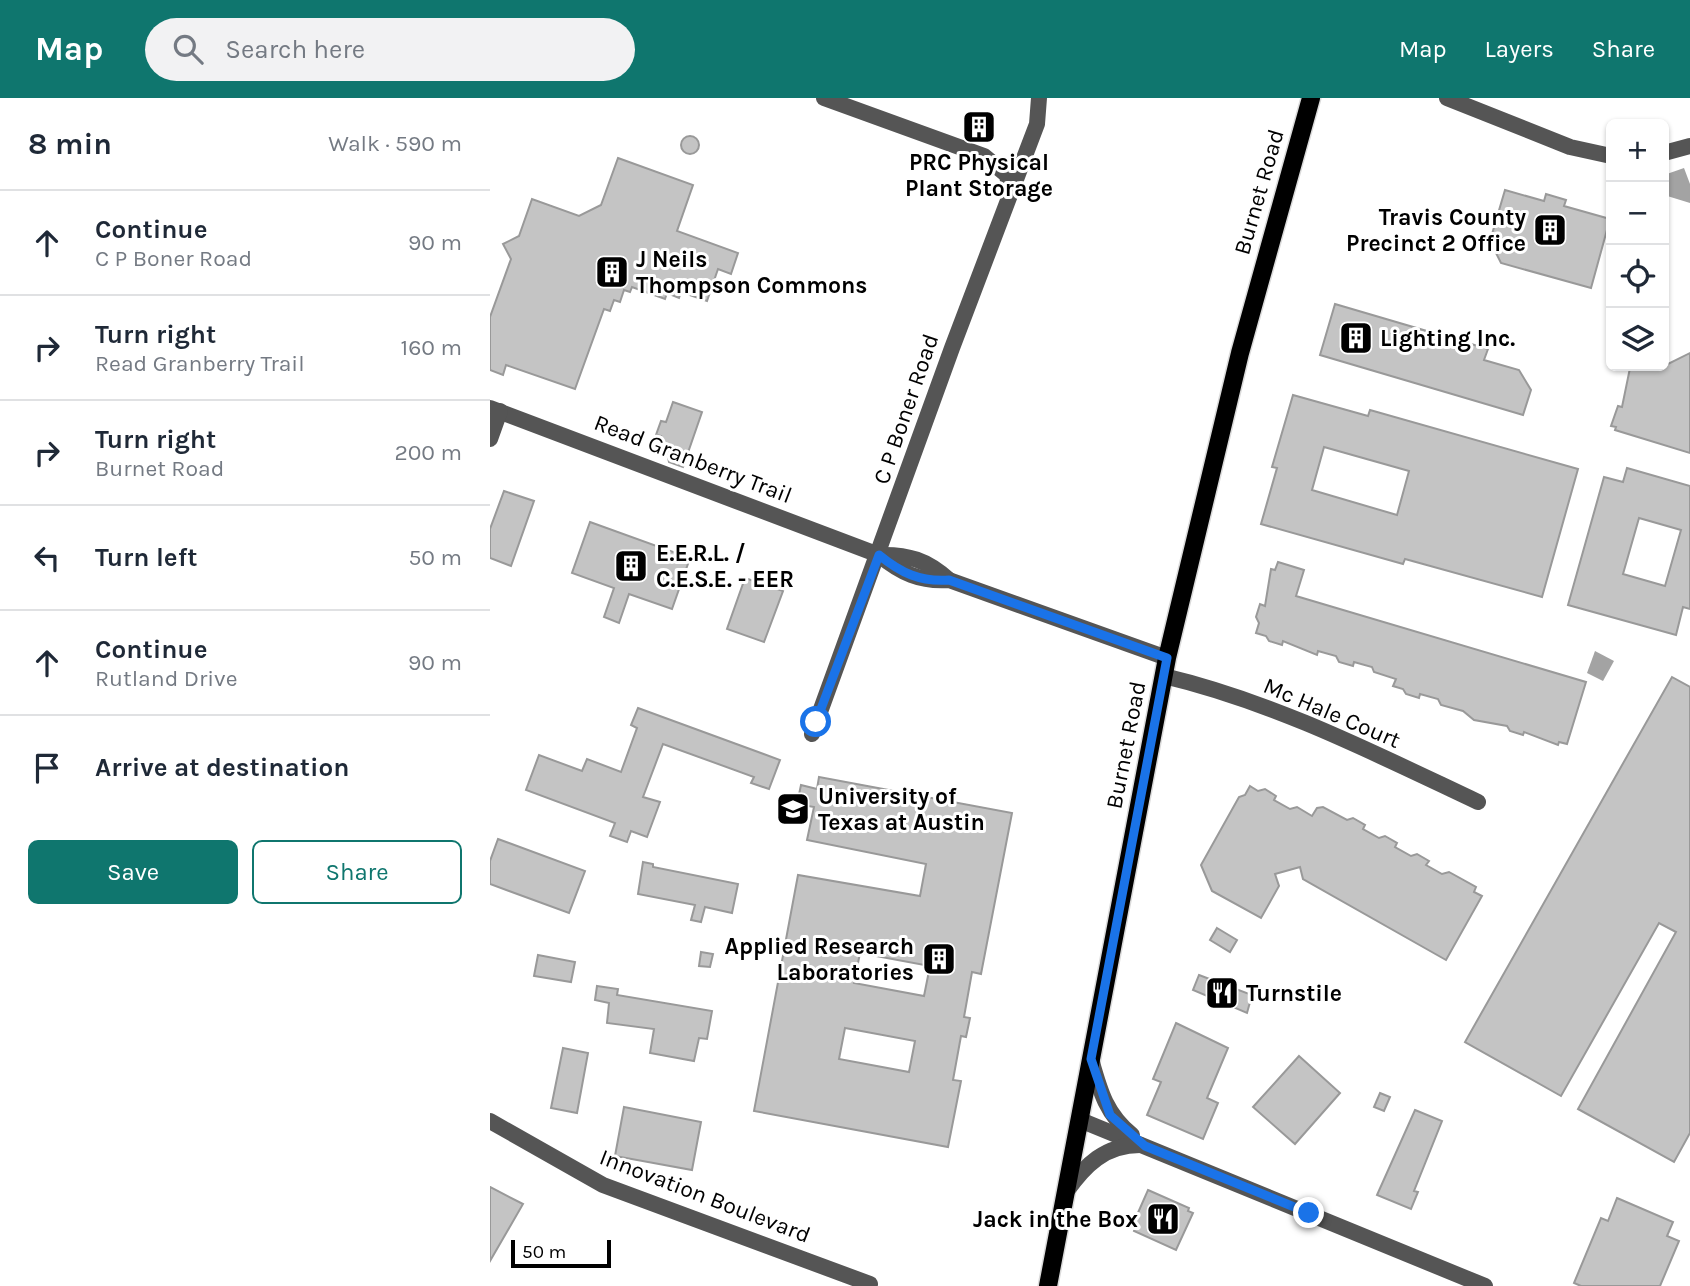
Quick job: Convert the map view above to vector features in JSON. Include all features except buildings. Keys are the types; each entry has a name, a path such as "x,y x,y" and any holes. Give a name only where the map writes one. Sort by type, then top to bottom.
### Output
{"main road":[{"name":"Burnet Road","path":"1048,1286 1167,658 1240,354 1311,98"}],"street":[{"path":"824,98 984,156 1007,175 1010,194"},
{"name":"C P Boner Road","path":"812,734 952,348 1037,124 1039,98"},
{"path":"1447,98 1570,148 1606,155"},
{"path":"1669,152 1690,146"},
{"path":"490,439 495,410"},
{"name":"Read Granberry Trail","path":"495,410 879,555 899,571 927,581 949,580 1167,658"},
{"name":"Mc Hale Court","path":"1164,676 1202,685 1330,733 1478,802"},
{"path":"1091,1059 1110,1115 1145,1146"},
{"path":"1080,1120 1485,1286"},
{"name":"Innovation Boulevard","path":"490,1121 603,1185 870,1284"},
{"path":"1066,1192 1098,1156 1120,1147 1145,1146"}],"shaded area":[{"path":"1684,168 1690,184 1690,203 1669,197 1669,173"},
{"path":"1595,651 1614,661 1603,681 1587,673"}],"place":[{"name":"PRC Physical Plant Storage","path":"979,127"},
{"name":"Travis County Precinct 2 Office","path":"1550,230"},
{"name":"J Neils Thompson Commons","path":"612,272"},
{"name":"Lighting Inc.","path":"1356,338"},
{"name":"E.E.R.L. / C.E.S.E. - EER","path":"631,566"},
{"name":"University of Texas at Austin","path":"793,809"},
{"name":"Applied Research Laboratories","path":"939,959"},
{"name":"Turnstile","path":"1222,993"},
{"name":"Jack in the Box","path":"1163,1219"}],"route":[{"path":"816,722 879,555 899,571 927,581 949,580 1167,658 1091,1059 1104,1104 1110,1115 1145,1146 1309,1213"}]}
